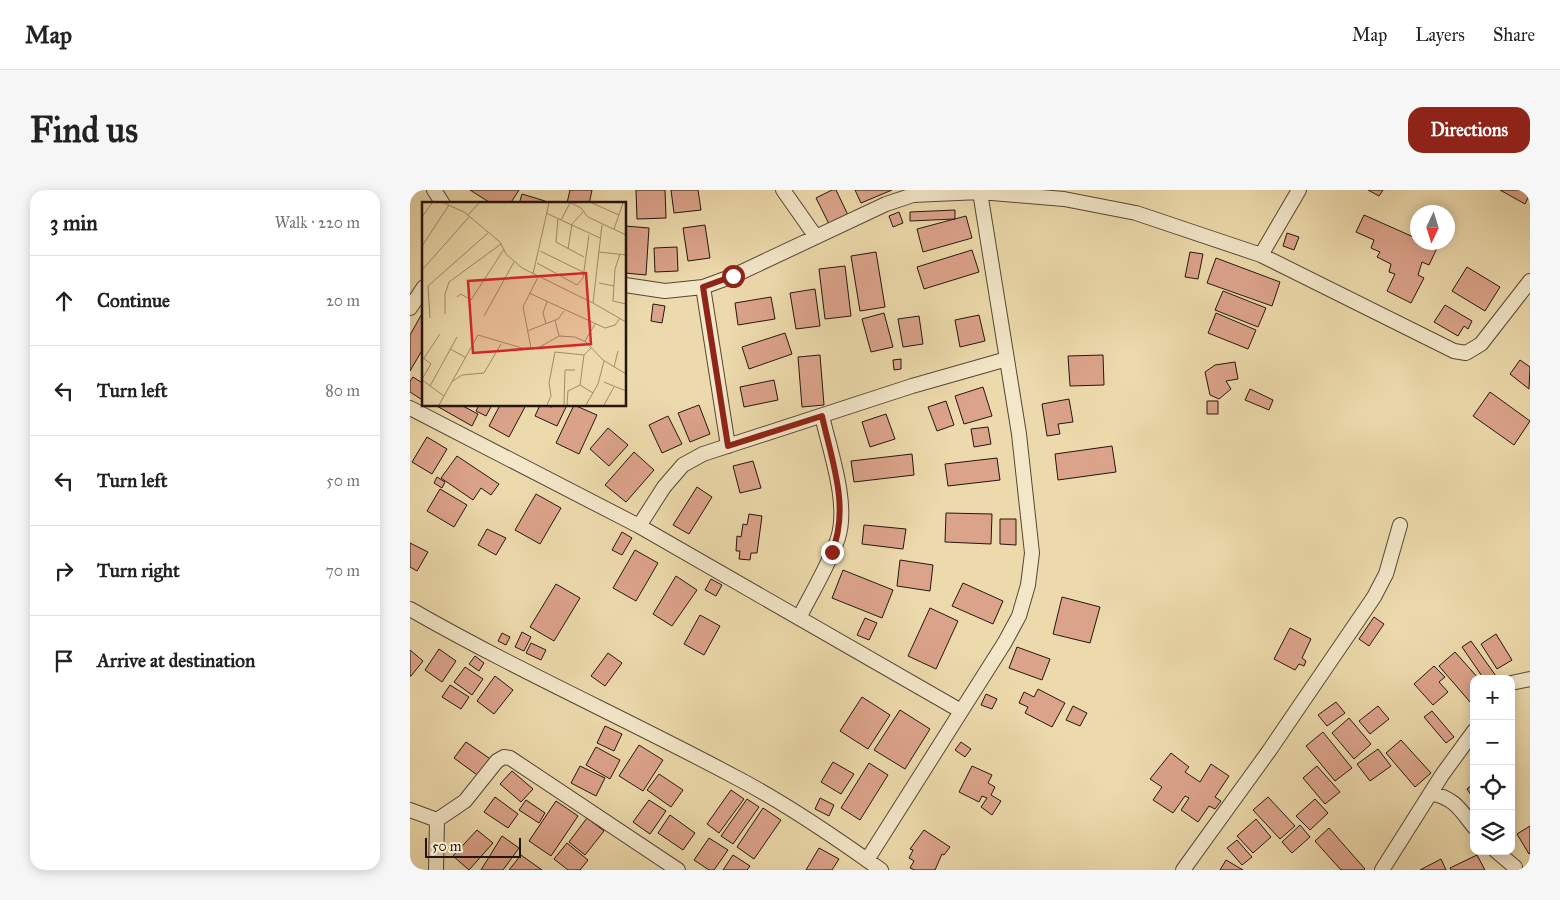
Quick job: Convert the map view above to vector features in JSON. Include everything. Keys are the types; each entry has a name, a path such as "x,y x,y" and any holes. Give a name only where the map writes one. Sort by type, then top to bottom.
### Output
{"street":[{"path":"434,190 442,202"},
{"path":"783,190 816,237"},
{"path":"1261,255 1299,190"},
{"path":"866,860 1005,642 1018,616 1028,585 1032,553 1007,359 980,192"},
{"path":"626,285 665,291 703,287 733,276 886,204 913,195 980,192 1064,200 1136,213 1261,255 1454,351 1466,353 1481,344 1530,281"},
{"path":"703,287 728,446"},
{"path":"410,308 422,290"},
{"path":"639,526 664,487 683,465 703,454 912,386 1007,359"},
{"path":"410,408 639,526 962,711"},
{"path":"799,618 832,552 841,520 841,505 822,416"},
{"path":"1183,870 1269,752 1374,597 1386,574 1400,524"},
{"path":"410,609 457,636 739,778 837,839 880,870"},
{"path":"1515,682 1530,679"},
{"path":"1382,870 1430,793 1470,736"},
{"path":"437,820 466,801 497,761 504,757 510,758 678,870"},
{"path":"1430,793 1448,797 1470,822"},
{"path":"410,810 437,820"},
{"path":"436,870 437,820"},
{"path":"1501,855 1515,867"}],"building":[{"path":"470,190 519,190 511,202 489,202"},
{"path":"570,190 592,190 589,202 567,202"},
{"path":"636,190 665,190 666,218 637,219"},
{"path":"671,190 698,190 701,210 674,213"},
{"path":"836,190 848,215 829,224 816,198"},
{"path":"855,190 892,190 861,203"},
{"path":"1368,190 1383,190 1379,196"},
{"path":"1500,190 1530,190 1530,194 1525,204"},
{"path":"522,194 545,201 545,202 520,202"},
{"path":"955,210 955,219 910,221 910,212"},
{"path":"899,212 903,223 893,227 889,216"},
{"path":"1364,215 1410,235 1410,250 1436,250 1429,265 1422,262 1418,275 1424,278 1411,303 1387,291 1395,274 1389,272 1391,264 1377,257 1380,252 1371,248 1374,240 1356,232"},
{"path":"966,216 972,238 923,252 917,229"},
{"path":"705,225 710,258 688,261 683,228"},
{"path":"626,226 649,228 646,275 626,273"},
{"path":"1287,233 1299,237 1294,250 1283,246"},
{"path":"677,247 678,271 655,272 654,248"},
{"path":"972,250 979,272 924,289 917,267"},
{"path":"876,252 885,307 860,311 851,256"},
{"path":"1190,252 1203,254 1198,279 1185,277"},
{"path":"1216,258 1280,282 1272,306 1207,283"},
{"path":"845,266 851,316 825,319 819,269"},
{"path":"1467,267 1500,287 1485,311 1452,291"},
{"path":"815,289 820,326 796,329 790,293"},
{"path":"1223,291 1266,308 1258,327 1215,310"},
{"path":"771,297 775,319 738,325 735,303"},
{"path":"653,304 665,306 662,323 651,321"},
{"path":"1445,305 1472,321 1468,329 1464,326 1458,336 1434,322"},
{"path":"884,313 893,347 871,352 862,319"},
{"path":"1216,313 1256,330 1248,349 1208,333"},
{"path":"422,314 422,350 410,371 410,335"},
{"path":"979,315 985,341 960,347 955,320"},
{"path":"919,316 923,344 903,347 898,319"},
{"path":"785,333 792,354 749,369 742,347"},
{"path":"820,355 824,405 802,407 798,357"},
{"path":"1103,355 1104,385 1070,386 1068,356"},
{"path":"901,359 901,369 894,370 893,360"},
{"path":"1520,360 1530,367 1529,389 1510,374"},
{"path":"1235,362 1238,379 1226,381 1231,389 1219,399 1210,395 1205,372 1215,365"},
{"path":"413,377 422,383 422,400 410,392 410,381"},
{"path":"774,380 778,400 744,407 740,387"},
{"path":"983,387 992,416 964,424 955,396"},
{"path":"1250,389 1273,400 1269,410 1245,400"},
{"path":"1490,392 1530,421 1514,445 1473,416"},
{"path":"1069,399 1073,422 1058,424 1060,434 1047,436 1042,404"},
{"path":"946,401 954,425 937,431 928,407"},
{"path":"1207,401 1218,401 1218,414 1207,414"},
{"path":"699,405 710,434 690,442 678,413"},
{"path":"437,406 463,406 478,414 472,426"},
{"path":"478,406 491,406 486,416 476,411"},
{"path":"499,406 525,406 509,437 489,426"},
{"path":"540,406 567,406 557,426 535,416"},
{"path":"574,406 597,415 579,454 556,443"},
{"path":"886,414 895,439 870,447 862,422"},
{"path":"668,416 682,444 662,453 649,425"},
{"path":"988,427 991,444 974,447 971,429"},
{"path":"608,428 628,445 609,466 590,449"},
{"path":"427,437 447,449 432,474 412,462"},
{"path":"1112,446 1116,472 1058,480 1055,454"},
{"path":"634,452 654,470 626,502 605,485"},
{"path":"912,454 914,475 854,482 851,461"},
{"path":"457,456 499,484 491,495 481,488 473,500 441,478"},
{"path":"997,458 1000,480 948,486 945,464"},
{"path":"753,461 761,488 740,493 733,466"},
{"path":"437,477 445,482 442,488 434,483"},
{"path":"697,487 712,497 689,534 673,525"},
{"path":"440,489 467,505 454,527 427,511"},
{"path":"536,494 561,508 540,544 515,530"},
{"path":"946,513 992,514 991,544 945,542"},
{"path":"749,514 762,516 757,553 751,553 750,560 739,559 740,551 736,551 737,536 741,537 743,524 747,525"},
{"path":"1000,519 1016,519 1016,545 1000,544"},
{"path":"864,525 906,529 903,549 862,544"},
{"path":"487,529 506,538 496,555 478,545"},
{"path":"622,532 632,538 622,555 612,550"},
{"path":"410,543 428,552 417,571 410,567"},
{"path":"635,550 658,563 636,601 613,588"},
{"path":"900,560 933,565 930,591 897,586"},
{"path":"843,570 893,590 882,618 832,598"},
{"path":"676,576 697,590 672,626 653,614"},
{"path":"711,579 722,585 716,596 705,590"},
{"path":"963,583 1003,601 993,624 952,606"},
{"path":"556,584 580,598 554,641 530,627"},
{"path":"1062,597 1100,607 1090,643 1053,634"},
{"path":"930,608 958,621 936,669 908,656"},
{"path":"700,615 720,626 704,655 684,644"},
{"path":"1374,617 1384,624 1369,646 1359,639"},
{"path":"865,618 877,623 869,640 857,635"},
{"path":"1290,628 1311,639 1302,658 1306,661 1304,666 1299,664 1295,670 1274,659"},
{"path":"522,632 531,637 524,651 515,647"},
{"path":"502,633 510,637 506,645 498,641"},
{"path":"1496,634 1512,660 1497,669 1481,644"},
{"path":"1471,641 1495,675 1481,675 1462,647"},
{"path":"531,643 546,650 541,660 526,653"},
{"path":"1017,647 1050,659 1042,680 1009,668"},
{"path":"439,649 456,661 442,682 425,670"},
{"path":"410,650 423,661 411,676 410,676"},
{"path":"1455,652 1475,675 1470,675 1470,702 1439,666"},
{"path":"608,653 622,663 605,686 591,676"},
{"path":"475,656 484,663 479,671 469,664"},
{"path":"1434,666 1445,677 1439,682 1448,692 1433,705 1414,684"},
{"path":"465,667 483,679 472,695 454,682"},
{"path":"495,676 513,690 494,714 477,701"},
{"path":"450,685 469,697 461,709 442,697"},
{"path":"1038,689 1065,703 1052,727 1025,713 1028,707 1019,703 1024,692 1034,697"},
{"path":"986,694 997,699 992,709 981,705"},
{"path":"862,697 890,715 868,749 840,731"},
{"path":"1336,702 1345,713 1327,726 1318,715"},
{"path":"1073,706 1087,713 1080,726 1066,720"},
{"path":"1378,706 1389,719 1370,734 1359,721"},
{"path":"900,710 930,729 905,769 874,750"},
{"path":"1432,711 1454,737 1446,743 1424,717"},
{"path":"1349,718 1371,744 1354,759 1332,733"},
{"path":"605,726 622,734 614,751 597,743"},
{"path":"1323,732 1352,768 1335,781 1306,746"},
{"path":"1401,740 1431,773 1415,787 1386,753"},
{"path":"466,742 496,763 484,780 454,758"},
{"path":"961,742 971,749 965,757 955,750"},
{"path":"639,745 663,760 643,791 619,776"},
{"path":"596,747 620,760 610,779 586,765"},
{"path":"1378,749 1391,766 1370,781 1357,764"},
{"path":"1171,753 1189,767 1185,772 1200,782 1211,764 1229,776 1215,797 1221,801 1215,809 1209,806 1198,822 1181,810 1189,798 1185,796 1173,813 1153,800 1162,787 1150,779"},
{"path":"833,762 854,774 841,794 821,782"},
{"path":"869,763 888,775 860,820 841,808"},
{"path":"580,766 605,778 596,796 571,783"},
{"path":"972,766 992,775 988,783 995,787 991,795 1001,801 992,815 981,807 987,798 982,796 979,802 959,792"},
{"path":"1317,766 1340,792 1325,804 1303,778"},
{"path":"512,771 533,789 521,802 500,784"},
{"path":"659,774 683,790 671,807 647,790"},
{"path":"731,790 744,799 719,833 707,824"},
{"path":"495,797 518,814 508,828 484,812"},
{"path":"1268,797 1295,826 1280,839 1253,810"},
{"path":"820,798 834,805 829,816 815,809"},
{"path":"747,799 759,807 733,844 721,836"},
{"path":"1315,799 1328,813 1310,830 1296,816"},
{"path":"526,800 545,813 539,823 519,810"},
{"path":"649,800 666,811 650,834 633,822"},
{"path":"556,801 578,816 551,856 529,841"},
{"path":"763,808 781,820 754,859 737,847"},
{"path":"670,815 695,833 683,850 658,833"},
{"path":"587,818 604,831 585,855 569,842"},
{"path":"1256,819 1271,837 1253,853 1237,836"},
{"path":"1300,825 1310,837 1292,853 1282,842"},
{"path":"1530,826 1530,853 1529,854 1517,834"},
{"path":"1329,828 1364,870 1341,870 1315,841"},
{"path":"477,830 493,843 469,870 453,856"},
{"path":"924,830 950,847 944,855 942,854 935,870 915,870 910,868 914,861 909,858 913,850 910,849"},
{"path":"502,836 519,848 503,870 481,870"},
{"path":"709,838 728,850 714,870 709,870 694,860"},
{"path":"1237,840 1252,857 1242,865 1227,848"},
{"path":"567,843 588,860 580,870 568,870 554,859"},
{"path":"819,848 839,859 832,870 806,870"},
{"path":"521,855 542,870 509,870"},
{"path":"733,855 750,866 747,870 723,870"},
{"path":"1477,855 1485,870 1451,870 1450,868"},
{"path":"1441,859 1446,870 1420,870"},
{"path":"1226,860 1243,870 1220,870"}],"route":[{"path":"733,276 703,287 728,446 822,416 841,505 840,529 832,552"}]}
